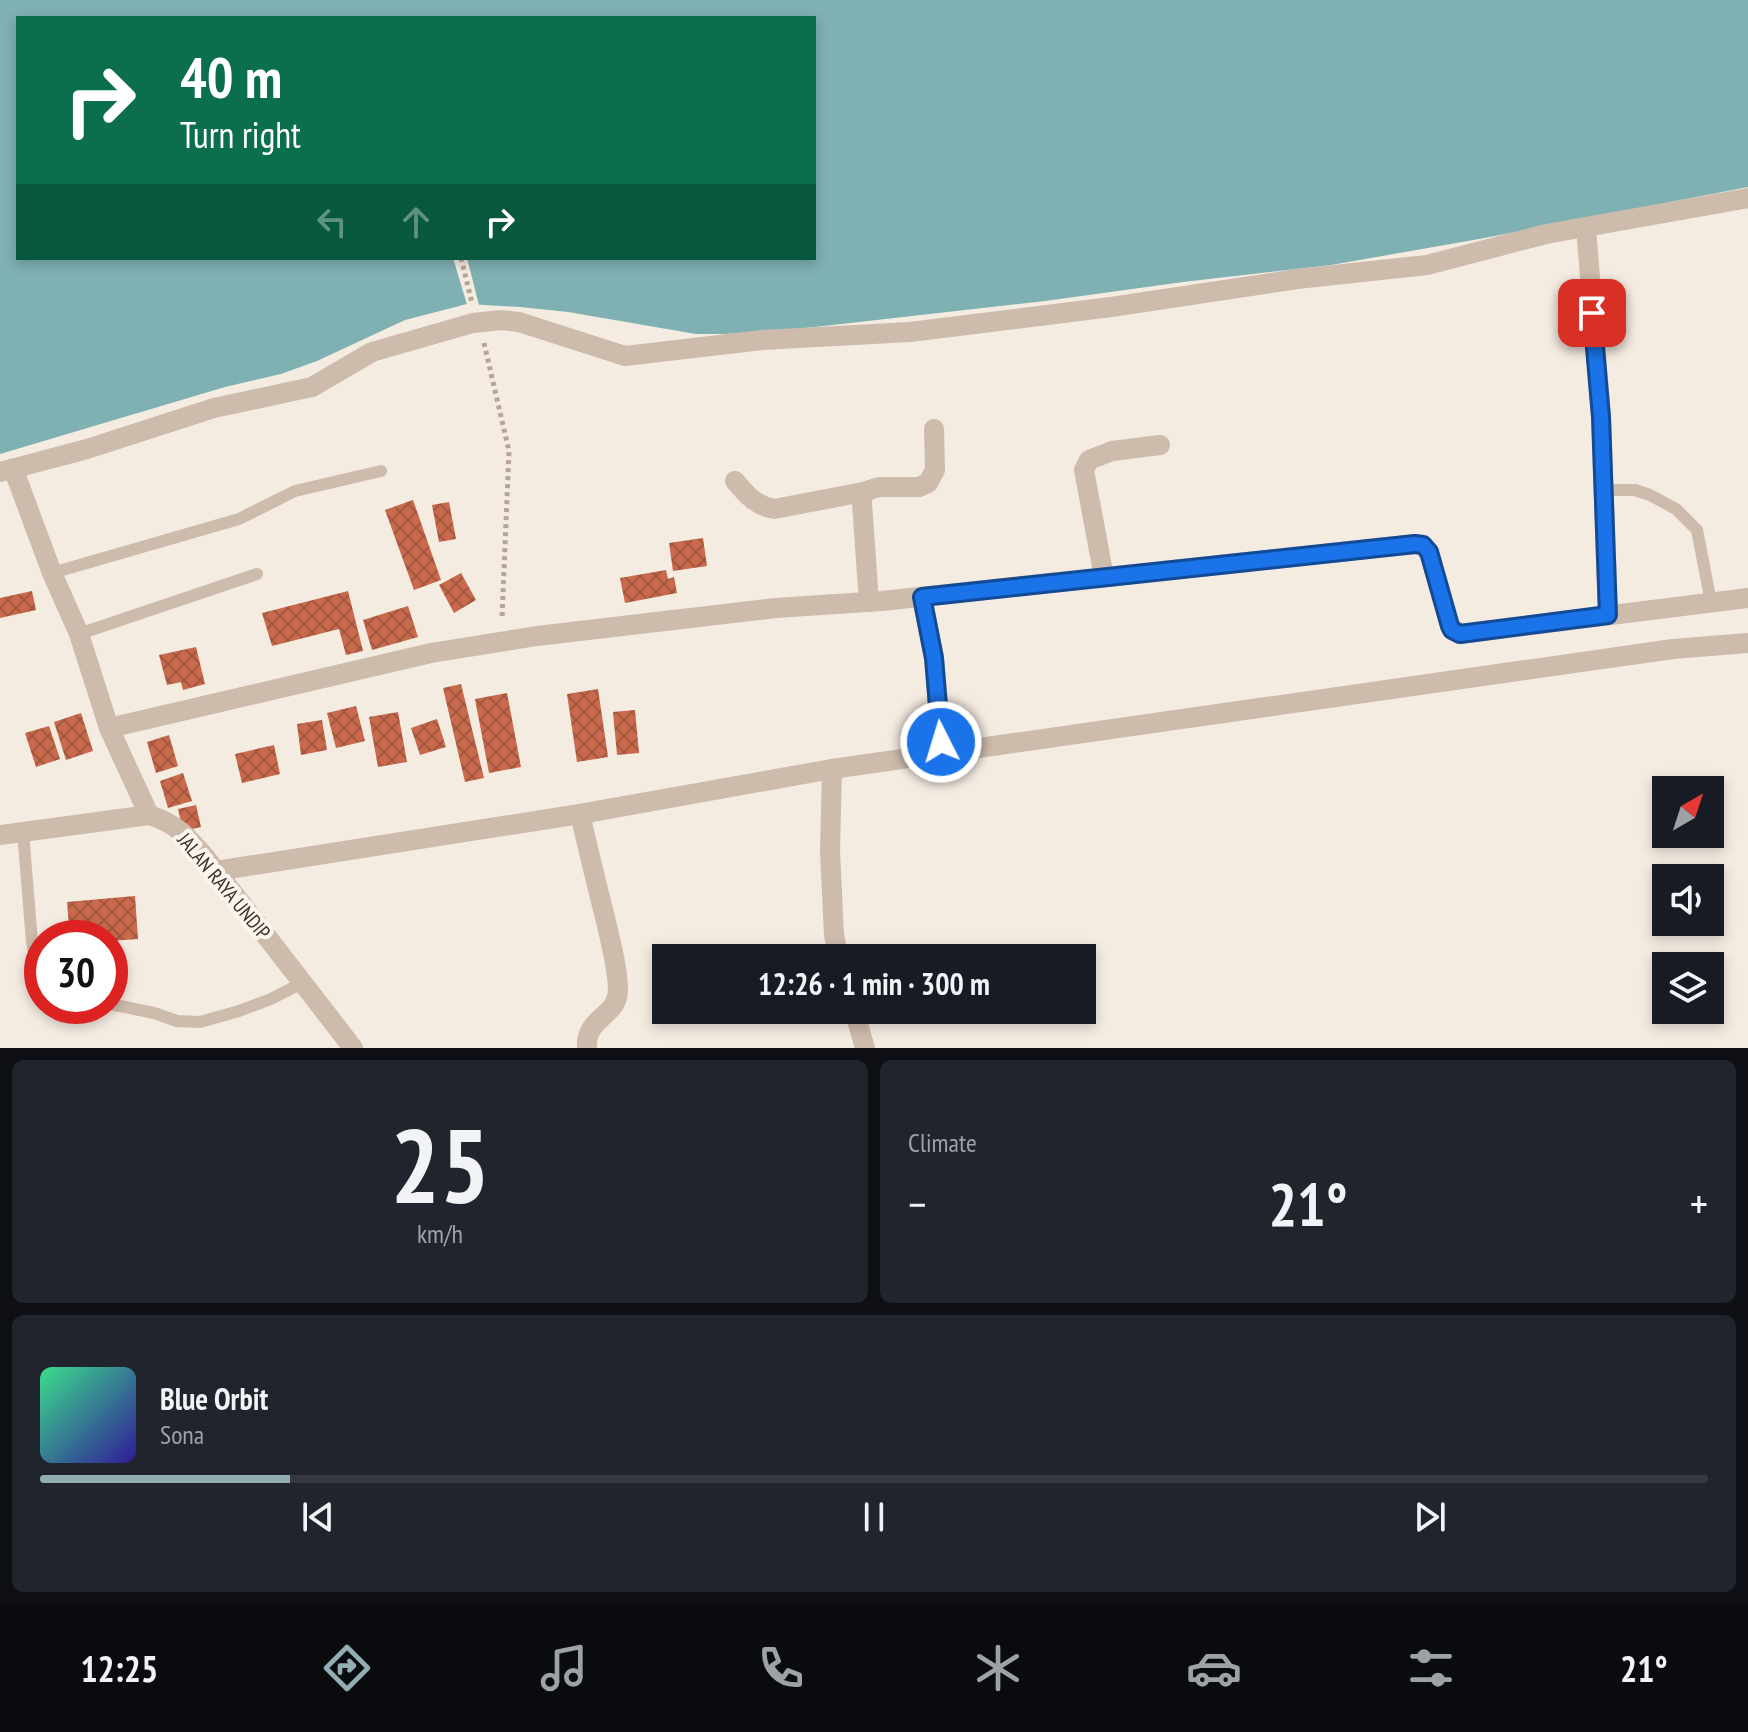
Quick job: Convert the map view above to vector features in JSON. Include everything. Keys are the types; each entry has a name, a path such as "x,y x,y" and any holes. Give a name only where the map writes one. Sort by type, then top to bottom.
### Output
{"street":[{"path":"0,835 149,815 109,728 79,634 6,470 87,449 214,408 312,387 372,352 479,322 519,322 625,356 762,340 910,332 1111,307 1297,279 1427,265 1546,234 1748,198"},
{"path":"1586,227 1601,417 1608,615"},
{"path":"735,481 753,500 763,507 774,509 879,487 919,487 928,483 935,470 934,429"},
{"path":"1104,577 1084,470 1089,460 1112,451 1160,445"},
{"path":"863,492 869,602"},
{"path":"109,728 431,653 552,634 718,614 922,597 1415,544 1423,545 1429,552 1450,626 1460,634 1748,598"},
{"path":"922,597 934,658 942,748"},
{"path":"211,865 580,814 942,748 1673,649 1748,643"},
{"path":"832,769 830,851 836,944"},
{"path":"580,814 611,947 618,993 614,1005 593,1024 587,1038 587,1048"},
{"name":"JALAN RAYA UNDIP","path":"149,815 166,821 189,838 353,1048"},
{"path":"858,1024 865,1048"}],"lane":[{"path":"52,573 239,519 295,491 381,471"},
{"path":"1604,490 1635,490 1650,495 1676,509 1697,530 1711,602"},
{"path":"79,634 257,574"},
{"path":"23,832 30,920"},
{"path":"128,1008 177,1021 200,1022 271,999 302,983"}],"path":[{"path":"461,260 509,451 501,643"}],"water":[{"path":"0,0 1748,0 1748,187 1331,265 797,329 696,334 568,312 467,304 405,320 317,361 281,374 225,387 0,454"}],"pier":[{"path":"454,260 468,260 480,309 468,308"}],"building":[{"path":"413,500 441,580 414,590 385,510"},
{"path":"449,502 456,539 439,542 432,505"},
{"path":"703,538 707,566 673,571 669,543"},
{"path":"666,570 668,579 674,577 677,593 625,603 620,578"},
{"path":"461,573 476,600 454,613 439,585"},
{"path":"32,591 36,610 0,618 0,598"},
{"path":"348,591 363,651 346,655 339,629 272,646 262,613"},
{"path":"408,606 418,637 372,650 363,620"},
{"path":"196,647 205,684 183,690 181,682 167,685 159,655"},
{"path":"461,684 484,778 465,782 443,688"},
{"path":"598,689 608,757 577,762 567,694"},
{"path":"507,693 521,767 489,773 475,699"},
{"path":"356,706 365,741 336,748 327,713"},
{"path":"635,710 639,753 617,755 613,712"},
{"path":"398,712 407,762 378,767 369,717"},
{"path":"81,713 93,751 66,760 54,722"},
{"path":"437,719 446,747 420,755 411,728"},
{"path":"322,720 327,750 301,755 297,724"},
{"path":"49,726 60,759 36,767 25,733"},
{"path":"169,735 178,766 156,773 147,742"},
{"path":"274,745 280,774 242,783 235,754"},
{"path":"183,773 192,801 168,808 160,781"},
{"path":"196,805 201,827 183,831 178,809"},
{"path":"135,896 138,939 128,940 128,920 68,920 67,902"}],"route":[{"path":"941,742 934,658 922,597 1420,544 1429,552 1450,626 1460,634 1608,615 1601,417 1592,313"}]}
